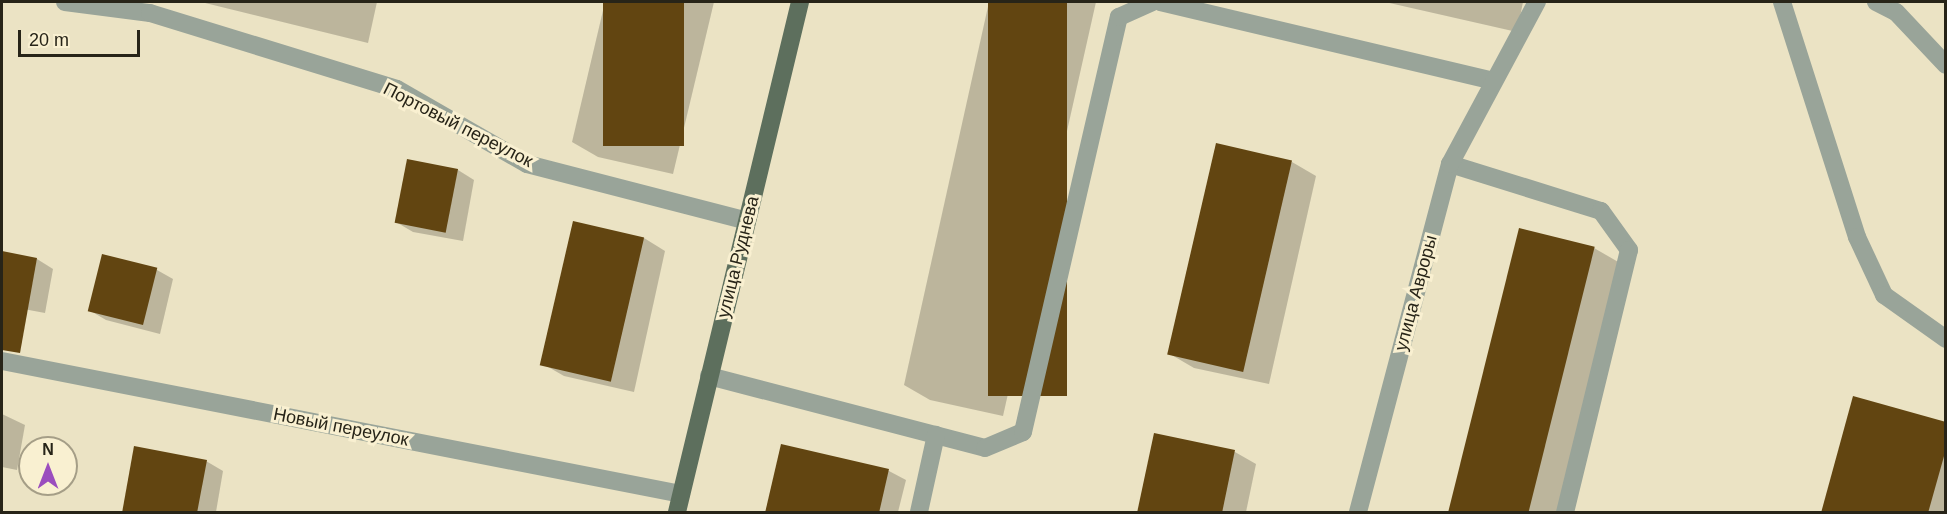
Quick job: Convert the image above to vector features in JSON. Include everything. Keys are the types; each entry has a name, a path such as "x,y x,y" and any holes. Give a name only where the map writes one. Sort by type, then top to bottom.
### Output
{"main road":[{"name":"улица Руднева","path":"677,513 800,2"}],"street":[{"name":"Портовый переулок","path":"65,2 150,13 397,89 527,164 747,221"},
{"path":"709,376 985,448 1023,432 1119,17 1152,2"},
{"path":"1160,2 1493,81"},
{"name":"улица Авроры","path":"1358,513 1450,164 1537,2"},
{"path":"1782,2 1857,237 1884,295 1946,339"},
{"path":"1876,2 1896,12 1946,64"},
{"path":"1450,164 1600,211 1629,250 1565,513"},
{"name":"Новый переулок","path":"2,361 681,494"},
{"path":"919,513 936,435"}],"building":[{"path":"603,2 684,2 684,146 603,146"},
{"path":"988,2 1067,2 1067,396 988,396"},
{"path":"1216,143 1292,161 1243,372 1167,354"},
{"path":"407,159 458,169 446,233 395,223"},
{"path":"573,221 644,237 611,382 540,365"},
{"path":"1519,228 1595,247 1529,512 1448,512"},
{"path":"2,251 37,258 20,353 2,350"},
{"path":"102,254 157,268 143,325 88,311"},
{"path":"1853,396 1946,422 1946,449 1928,513 1821,513"},
{"path":"1154,433 1235,450 1222,513 1137,513"},
{"path":"781,444 889,469 879,513 765,513"},
{"path":"134,446 207,460 197,513 122,513"}]}
